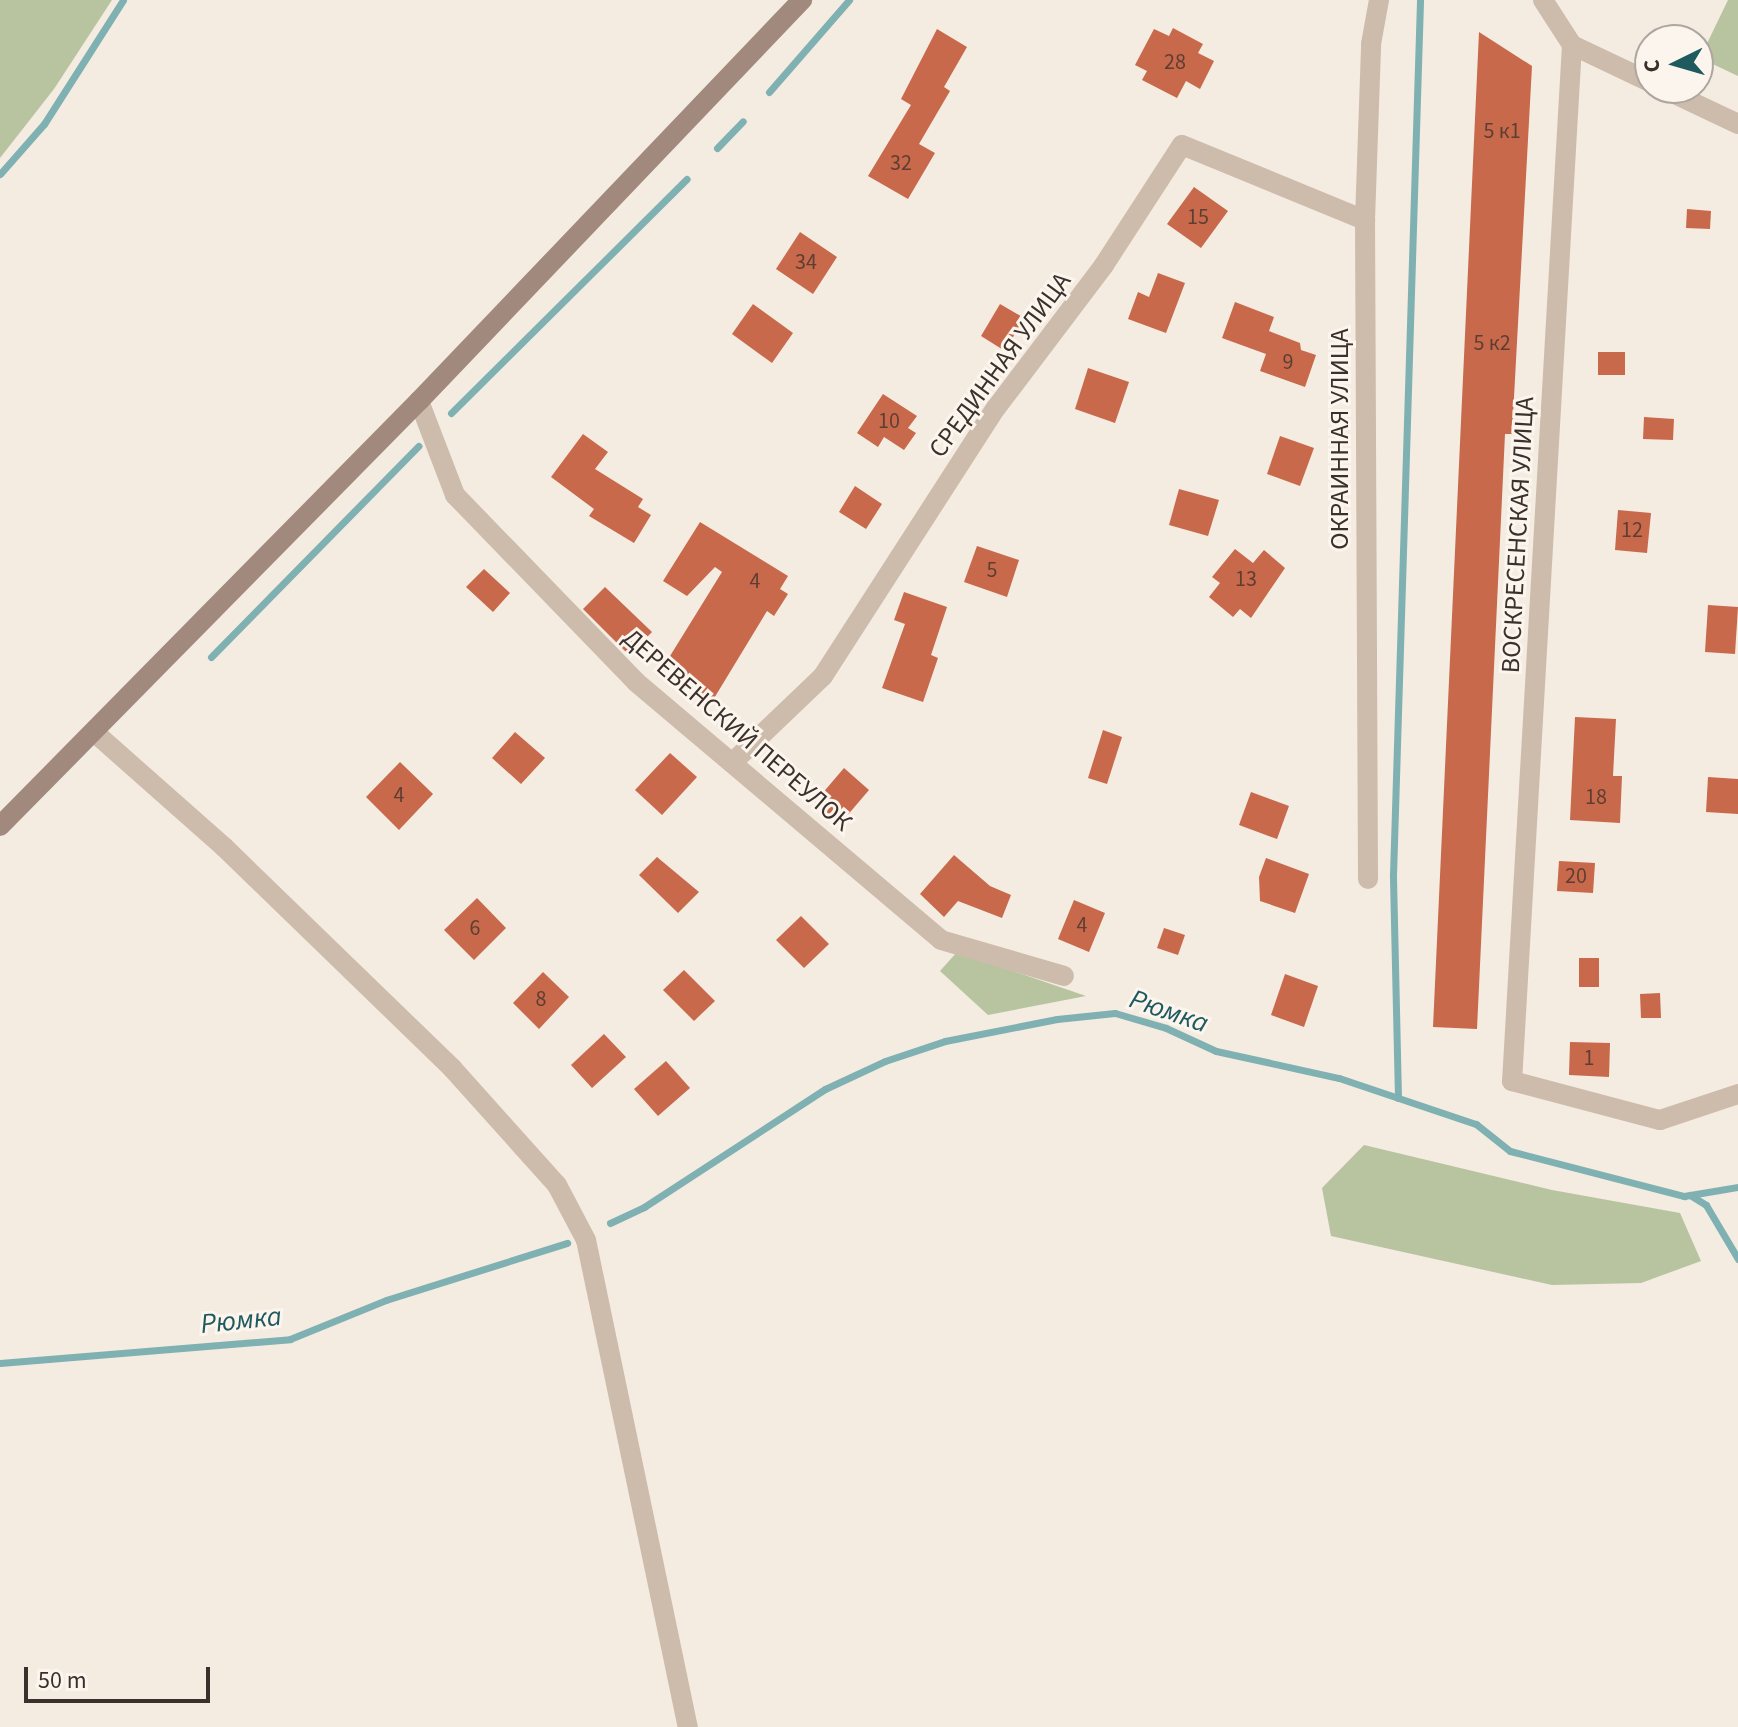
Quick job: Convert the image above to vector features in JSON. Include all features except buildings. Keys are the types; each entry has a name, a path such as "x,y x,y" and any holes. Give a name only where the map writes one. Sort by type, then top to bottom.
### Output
{"main road":[{"path":"0,826 419,401 802,0"}],"street":[{"name":"ОКРАИННАЯ УЛИЦА","path":"1368,879 1365,220 1371,44 1379,0"},
{"path":"1543,0 1572,45 1634,74"},
{"name":"ВОСКРЕСЕНСКАЯ УЛИЦА","path":"1572,45 1512,1081 1660,1120 1738,1094"},
{"path":"1696,104 1738,124"},
{"name":"СРЕДИННАЯ УЛИЦА","path":"732,763 823,676 996,408 1104,265 1182,145 1365,220"},
{"name":"ДЕРЕВЕНСКИЙ ПЕРЕУЛОК","path":"419,401 455,495 636,682 941,940 1064,976"},
{"path":"94,732 224,847 452,1068 557,1185 586,1240 688,1727"}],"green space":[{"path":"0,0 112,0 54,89 0,158"},
{"path":"1728,0 1738,0 1738,76 1714,65 1714,29"},
{"path":"957,952 1086,996 988,1015 940,971"},
{"path":"1364,1145 1552,1190 1680,1213 1701,1261 1641,1283 1552,1285 1331,1236 1322,1188"}],"waterway":[{"path":"0,174 44,124 123,0"},
{"path":"769,92 849,0"},
{"path":"1398,1098 1393,875 1420,0"},
{"path":"717,148 743,121"},
{"path":"451,413 687,179"},
{"path":"211,657 418,446"},
{"name":"Рюмка","path":"610,1223 644,1207 825,1089 885,1061 945,1041 1057,1019 1115,1013 1166,1028 1216,1051 1339,1078 1476,1124 1510,1151 1684,1196 1738,1187"},
{"path":"1690,1195 1706,1205 1738,1259"},
{"name":"Рюмка","path":"0,1363 290,1339 386,1300 567,1243"}]}
